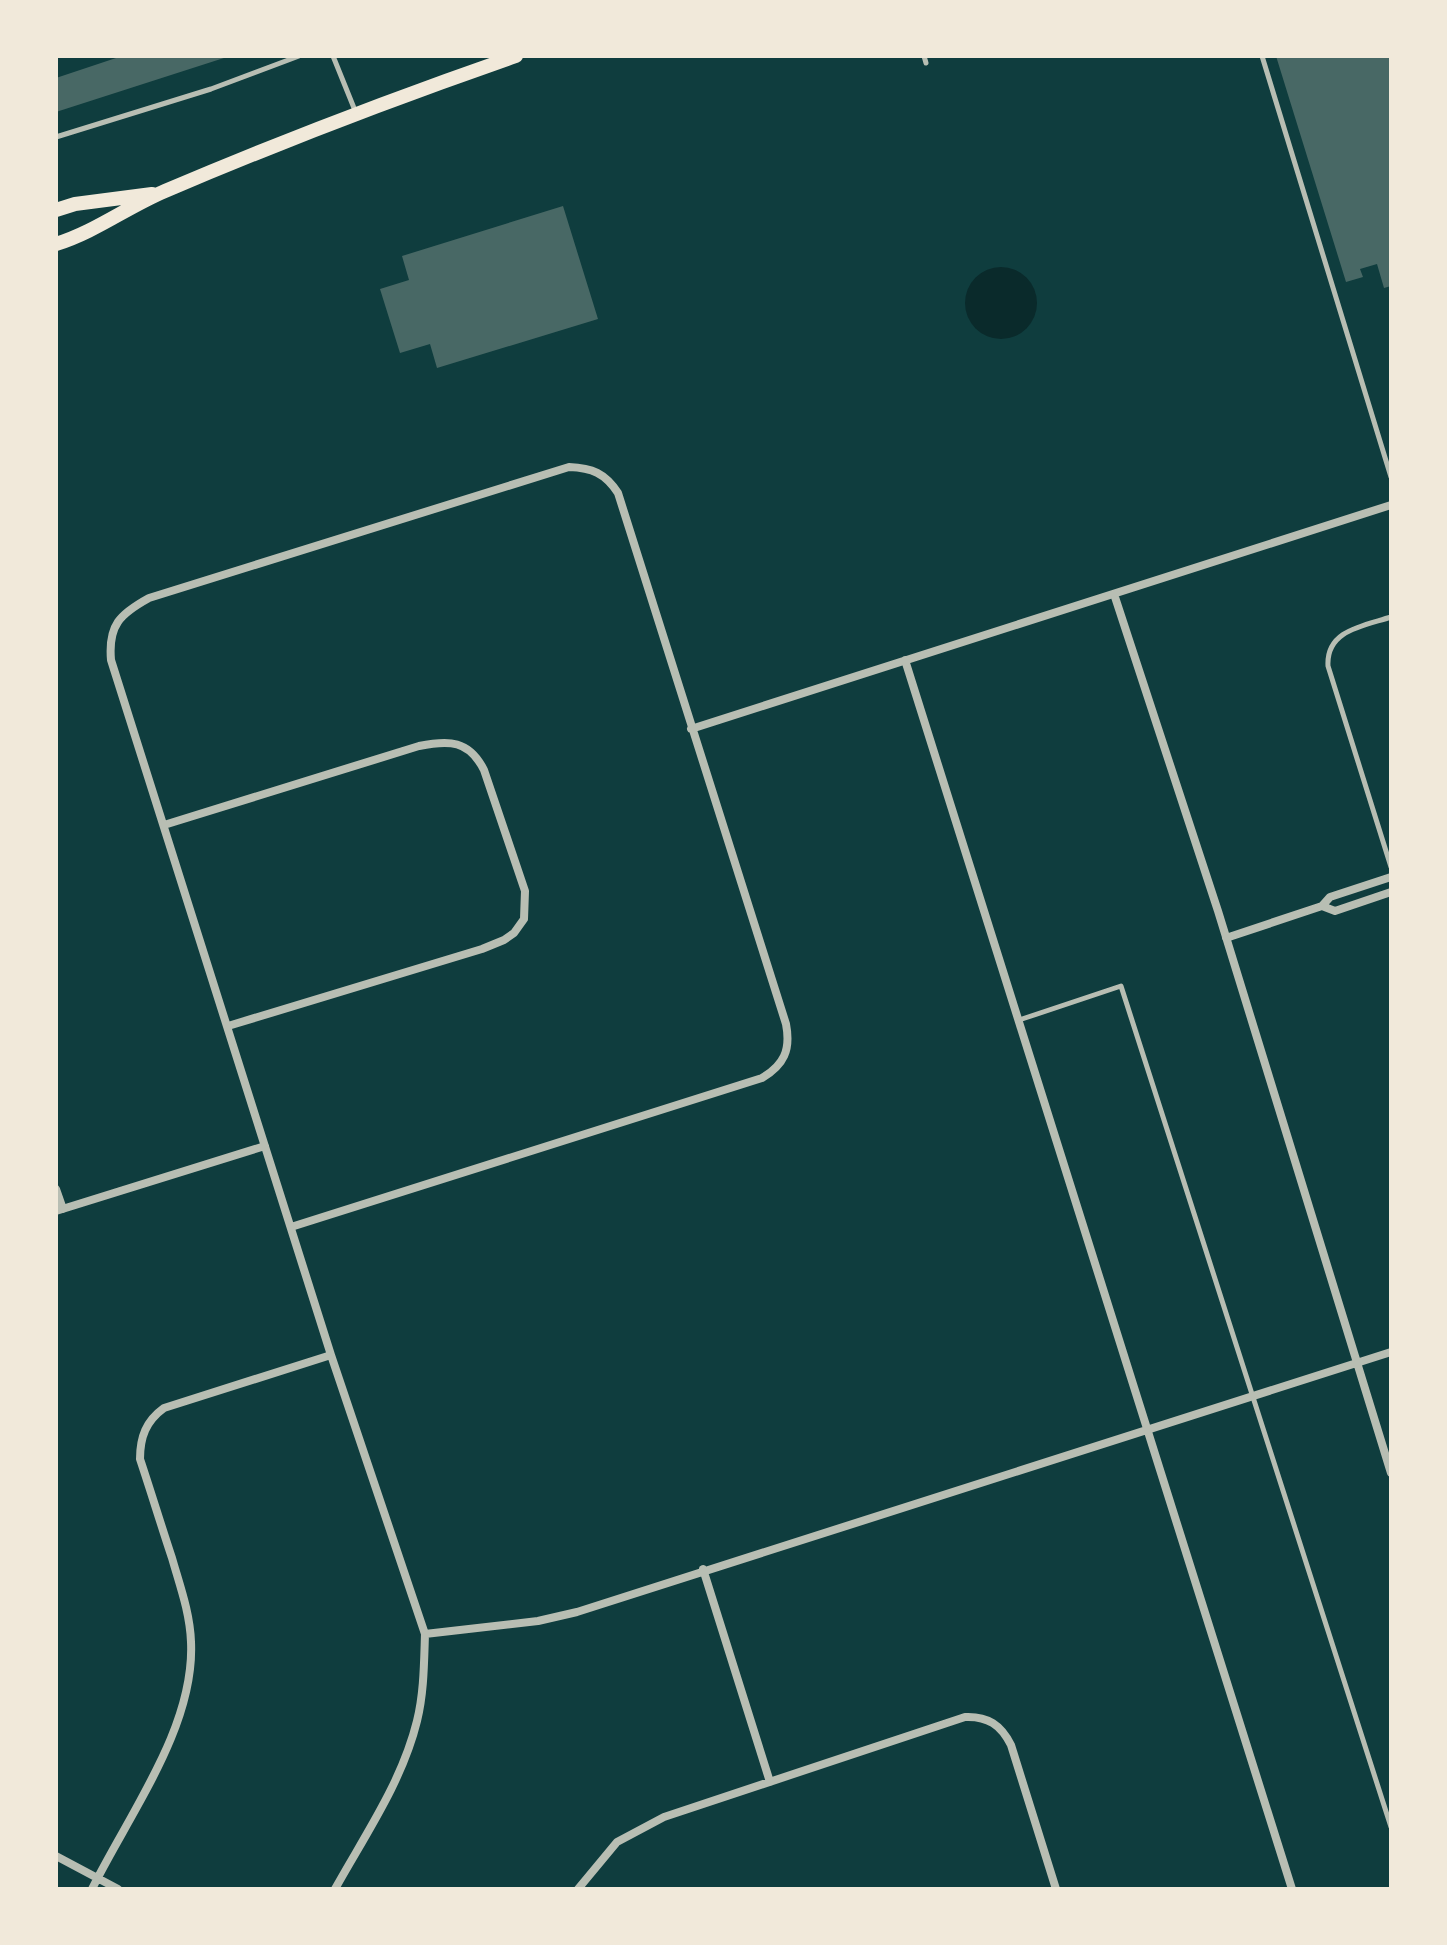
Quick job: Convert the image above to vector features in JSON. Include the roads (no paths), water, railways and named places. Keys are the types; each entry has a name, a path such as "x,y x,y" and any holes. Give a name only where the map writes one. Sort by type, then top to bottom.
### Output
{"main road":[{"path":"56,244 82,236 161,193 356,114 516,56"},
{"path":"56,210 75,204 161,193"}],"street":[{"path":"291,1227 762,1078 776,1070 785,1059 790,1041 786,1024 618,493 599,472 569,467 149,598 129,609 119,619 110,642 111,660 331,1355 425,1634 423,1684 407,1754 335,1889"},
{"path":"691,729 1391,505"},
{"path":"1114,594 1226,938 1391,1473"},
{"path":"905,660 1292,1889"},
{"path":"164,825 419,746 438,742 460,744 477,757 484,770 525,891 524,919 514,933 504,940 228,1026"},
{"path":"1226,938 1322,906 1330,897 1391,877"},
{"path":"1322,906 1335,911 1391,892"},
{"path":"56,1189 59,1210 265,1146"},
{"path":"425,1634 538,1621 577,1612 703,1569 1391,1352"},
{"path":"92,1889 173,1735 186,1700 191,1666 186,1604 140,1459 143,1434 154,1416 164,1408 331,1355"},
{"path":"703,1569 770,1782"},
{"path":"578,1889 606,1852 631,1833 664,1817 965,1717 980,1717 1005,1733 1011,1745 1056,1889"},
{"path":"56,1856 118,1889"}],"lane":[{"path":"56,137 211,89 299,56"},
{"path":"333,56 356,114"},
{"path":"1262,56 1391,477"},
{"path":"1391,617 1339,636 1332,645 1328,666 1391,867"},
{"path":"1019,1020 1121,986 1391,1827"}],"water":[{"path":"1008,267 1027,277 1035,289 1035,317 1027,329 1015,337 994,339 975,329 967,317 965,296 975,277 987,269"}]}
